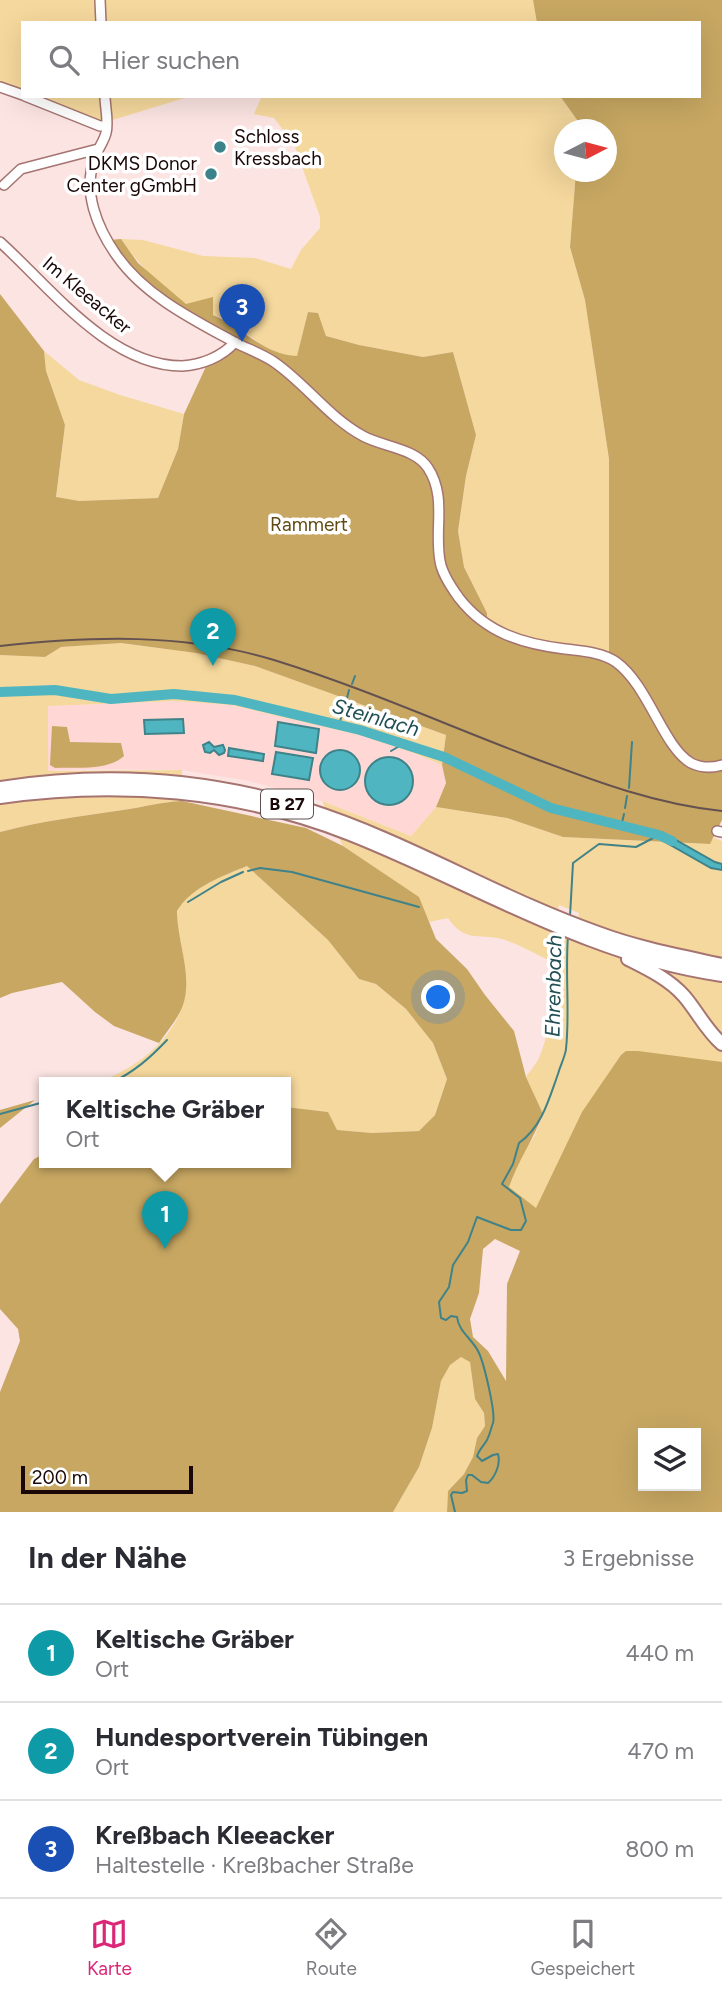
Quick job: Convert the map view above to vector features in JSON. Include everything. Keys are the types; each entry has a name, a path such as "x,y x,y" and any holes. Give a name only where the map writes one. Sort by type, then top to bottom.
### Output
{"highway":[{"name":"B 27","path":"0,788 69,780 158,780 258,796 305,809 363,830 578,932 650,959 722,975"},
{"name":"B 27","path":"0,797 60,790 115,788 207,796 257,806 348,834 554,921"},
{"name":"B 27","path":"578,932 599,934 718,964"},
{"path":"578,932 662,977 682,994 722,1044"}],"street":[{"path":"100,0 101,21"},
{"path":"0,86 21,95"},
{"path":"29,98 106,126"},
{"path":"105,98 107,131 92,168 91,196 99,226 117,257 161,298 234,342 274,362 334,418 365,437 418,457 437,485 440,505 440,564 447,580 475,616 499,632 526,643 584,651 615,662 643,692 680,754 692,764 711,768 722,765"},
{"path":"4,185 21,169 99,149"},
{"name":"Im Kleeacker","path":"0,242 100,334 133,355 170,365 198,364 221,353 234,342"}],"shaded area":[{"path":"0,0 533,0 537,21 21,21 21,94 0,87"},
{"path":"30,98 184,98 106,122 106,126"},
{"path":"261,98 561,98 576,119 554,119 554,182 575,182 570,247 585,300 609,459 609,658 555,648 487,625 487,613 464,567 458,531 466,476 476,435 453,352 423,357 326,336 318,313 308,312 297,357 278,353 226,320 191,307 177,298 150,274 121,239 143,240 203,256 255,258 291,269 301,250 320,228 320,217 294,144 274,118 254,114"},
{"path":"44,351 79,380 184,414 178,449 158,498 79,501 56,498 65,425 46,371"},
{"path":"121,643 196,653 255,666 446,735 442,765 363,736 231,705 174,701 48,706 48,771 182,770 182,801 61,819 0,832 0,655 45,657 61,647"},
{"path":"174,701 231,705 363,736 442,765 446,783 436,807 411,836 322,801 249,781 182,770 48,771 47,706"},
{"path":"322,801 411,836 436,807 507,818 563,837 709,844 714,838 722,841 722,1063 621,1055 537,1209 509,1187 520,1157 534,1137 543,1115 526,1077 539,1058 549,1024 553,962 502,939 466,934 448,918 429,922 418,897 343,846","holes":["559,905 579,913 575,938 554,927"]},
{"path":"247,866 328,940 359,979 376,984 406,1009 433,1043 447,1079 435,1115 419,1131 372,1133 336,1130 328,1112 291,1108 291,1077 111,1077 148,1054 176,1021 184,1000 185,986 177,919 179,908 188,896"},
{"path":"461,1357 470,1361 475,1399 484,1413 485,1426 477,1438 473,1457 464,1474 448,1491 447,1512 393,1512 419,1467 432,1428 441,1381 450,1365"}],"green space":[{"name":"Rammert","path":"533,0 722,0 722,820 710,844 563,837 507,818 436,807 446,783 442,765 446,735 255,666 196,653 121,643 61,647 45,657 0,655 0,294 44,351 46,371 65,425 56,497 79,501 158,498 178,449 184,414 209,360 233,345 136,274 109,240 121,239 138,263 186,304 213,297 213,315 274,351 297,356 308,312 318,313 326,336 423,357 453,352 476,435 466,476 458,531 464,567 487,613 487,625 499,632 609,658 609,459 585,300 570,247 575,182 617,182 617,119 576,119 561,98 701,98 701,21 537,21"},
{"path":"52,726 67,727 70,742 121,743 124,756 101,766 55,768 50,765"},
{"path":"182,801 306,828 343,846 419,897 436,939 467,969 514,1031 526,1077 543,1114 509,1187 536,1208 582,1112 626,1051 722,1062 722,1512 447,1512 448,1491 464,1474 473,1457 477,1438 485,1426 484,1413 475,1399 470,1362 461,1357 450,1365 441,1381 432,1428 419,1467 393,1512 0,1512 0,1392 20,1341 18,1329 0,1309 0,1204 34,1159 39,1156 39,1168 291,1168 291,1108 328,1112 337,1130 372,1133 419,1131 435,1115 447,1079 433,1043 406,1009 376,984 359,979 328,940 247,866 199,889 190,895 177,911 186,994 178,1015 159,1043 114,1026 62,982 0,998 0,832 46,822","holes":["495,1239 520,1251 507,1284 506,1381 488,1351 473,1337 470,1319 479,1293 483,1249"]},
{"path":"35,1100 0,1128 0,1110"}],"water":[{"path":"183,719 184,733 145,734 144,720"},
{"path":"278,722 319,729 316,753 275,746"},
{"path":"209,742 214,747 223,745 224,753 219,755 214,750 205,752 203,745"},
{"path":"229,748 264,754 263,761 228,756"},
{"path":"340,750 348,751 354,756 359,762 359,778 354,784 348,789 340,790 332,789 326,784 321,778 320,770 321,762 326,756 332,751"},
{"path":"276,752 313,758 309,780 272,774"},
{"path":"389,757 406,764 413,781 406,798 389,805 372,798 365,781 372,764"},
{"path":"662,832 722,864 722,870 711,868 658,838"}],"waterway":[{"path":"352,684 355,676"},
{"name":"Steinlach","path":"0,692 55,690 111,699 174,694 235,700 360,730 444,757 551,808 659,835 672,841"},
{"path":"347,698 349,690"},
{"path":"339,725 345,704"},
{"path":"629,788 632,742"},
{"path":"391,751 403,744"},
{"path":"625,808 627,796"},
{"path":"621,827 624,814"},
{"name":"Ehrenbach","path":"570,916 573,863 599,844 636,847 659,835"},
{"path":"248,871 260,868 292,872 419,907"},
{"path":"188,902 243,872"},
{"name":"Ehrenbach","path":"455,1512 451,1495 453,1492 467,1491 468,1475 488,1483 497,1470 499,1458 498,1454 482,1461 477,1456 488,1439 493,1423 493,1409 486,1377 479,1353 460,1327 457,1317 451,1316 446,1320 441,1318 439,1302 449,1287 453,1265 468,1242 477,1217 511,1230 521,1230 526,1221 520,1198 502,1184 513,1164 519,1143 534,1129 544,1112 565,1052 568,1021 568,936"},
{"path":"122,1077 141,1064 167,1040"},
{"path":"0,1114 39,1103"}],"railway":[{"path":"0,646 69,640 138,639 207,645 240,651 339,682 600,782 672,803 722,811"}],"place":[{"name":"Schloss Kressbach","path":"220,147"},
{"name":"DKMS Donor Center gGmbH","path":"211,174"},
{"name":"Kreßbach Kleeacker","path":"242,342"},
{"name":"Hundesportverein Tübingen","path":"213,666"},
{"name":"Keltische Gräber","path":"165,1249"}]}
